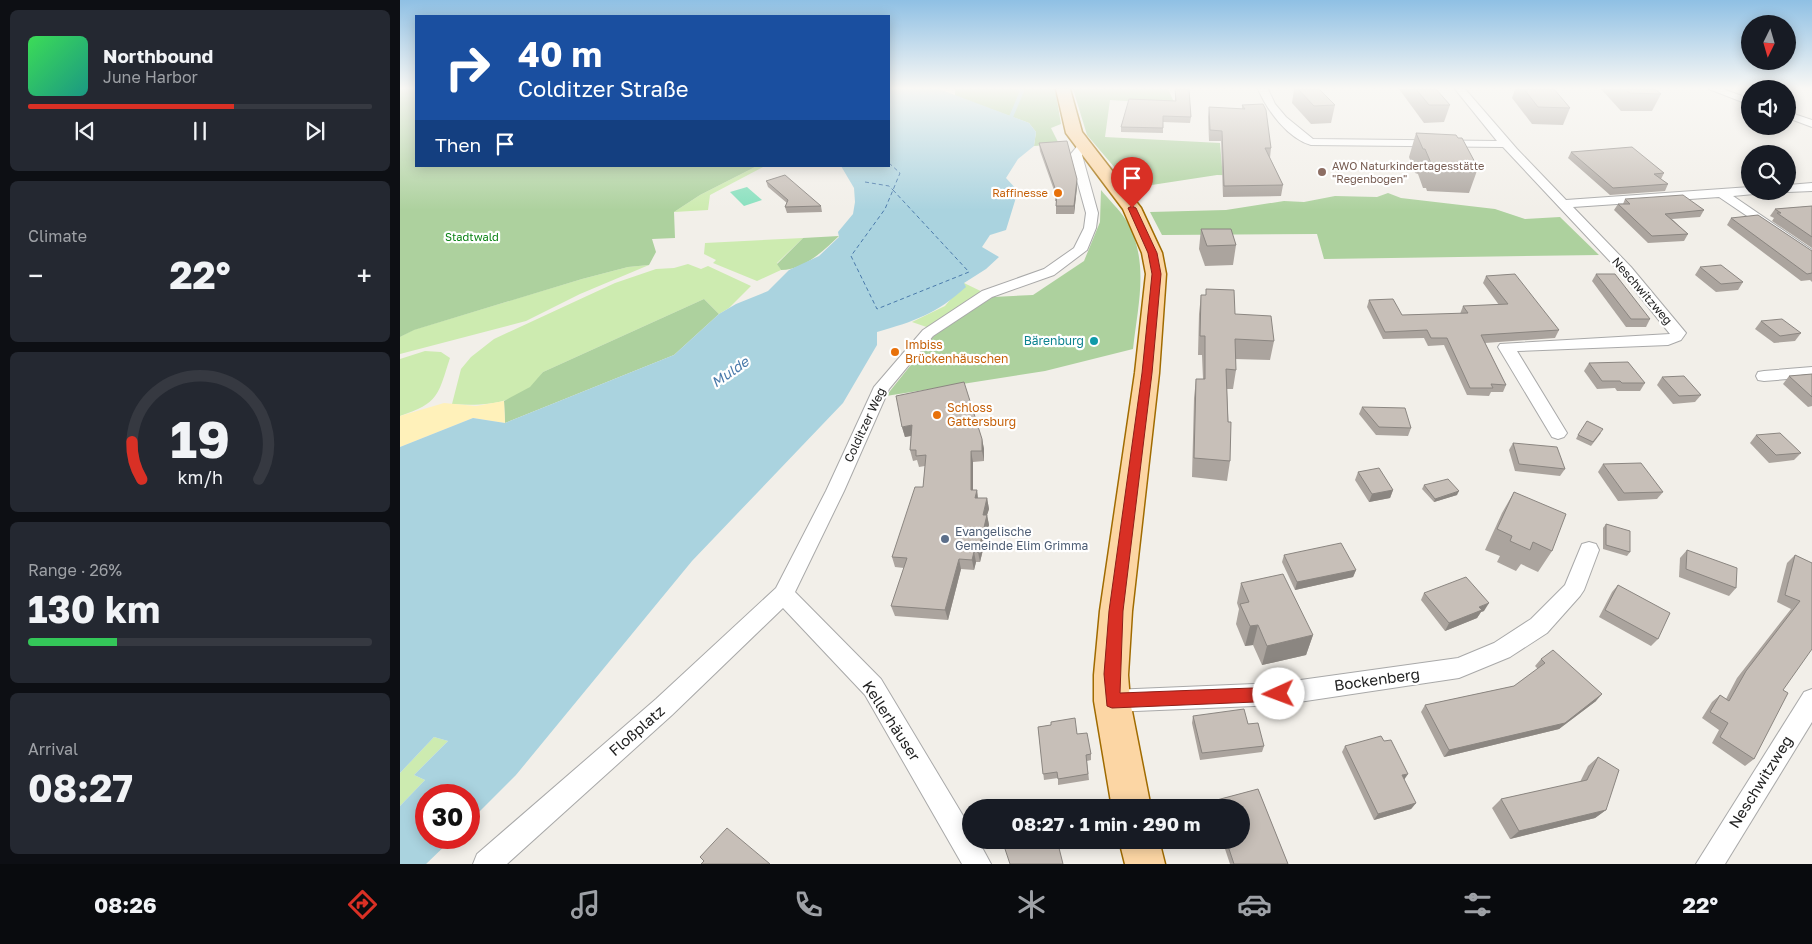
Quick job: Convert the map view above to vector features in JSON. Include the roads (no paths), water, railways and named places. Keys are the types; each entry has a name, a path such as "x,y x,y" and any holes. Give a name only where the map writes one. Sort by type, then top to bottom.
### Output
{"main road":[{"path":"1073,129 1083,146 1132,208 1152,253 1156,274 1147,373 1116,611 1111,674 1112,701 1130,799"},
{"path":"1141,849 1145,864"}],"street":[{"path":"1295,129 1311,142 1506,144"},
{"name":"Neschwitzweg","path":"1494,129 1656,303 1678,333 1676,337 1668,340 1506,348 1558,433"},
{"name":"Colditzer Weg","path":"783,594 835,491 882,387 902,362 934,326 987,294 1049,272 1080,250 1090,228 1092,213 1076,155 1083,146"},
{"path":"1796,188 1812,187"},
{"path":"1563,204 1741,192"},
{"path":"1721,193 1812,256"},
{"path":"1764,376 1812,372"},
{"name":"Bockenberg","path":"1112,701 1279,694 1459,668 1502,650 1539,626 1573,590 1589,550"},
{"name":"Floßplatz","path":"487,864 671,701 783,594"},
{"name":"Kellerhäuser","path":"783,594 873,687 977,864"},
{"name":"Neschwitzweg","path":"1710,864 1812,700"}],"water":[{"name":"Mulde","path":"890,129 1034,129 1036,132 1034,146 1018,159 1006,178 1018,191 1006,230 990,235 982,247 999,257 986,269 964,283 966,287 945,304 924,316 877,332 877,345 843,403 692,561 516,775 480,811 480,784 421,784 425,780 414,775 448,741 434,737 400,773 400,447 473,418 505,423 674,355 719,314 736,304 768,291 789,270 819,256 839,237 838,232 853,214 855,202 854,188 842,167 890,167"},
{"path":"415,790 415,849 442,849 426,864 400,864 400,806"}],"place":[{"name":"AWO Naturkindertagesstätte \"Regenbogen\"","path":"1322,172"},
{"name":"Raffinesse","path":"1058,193"},
{"name":"Bärenburg","path":"1094,341"},
{"name":"Imbiss Brückenhäuschen","path":"895,352"},
{"name":"Schloss Gattersburg","path":"937,415"},
{"name":"Evangelische Gemeinde Elim Grimma","path":"945,539"}],"park label":[{"name":"Stadtwald","path":"472,237"}]}
